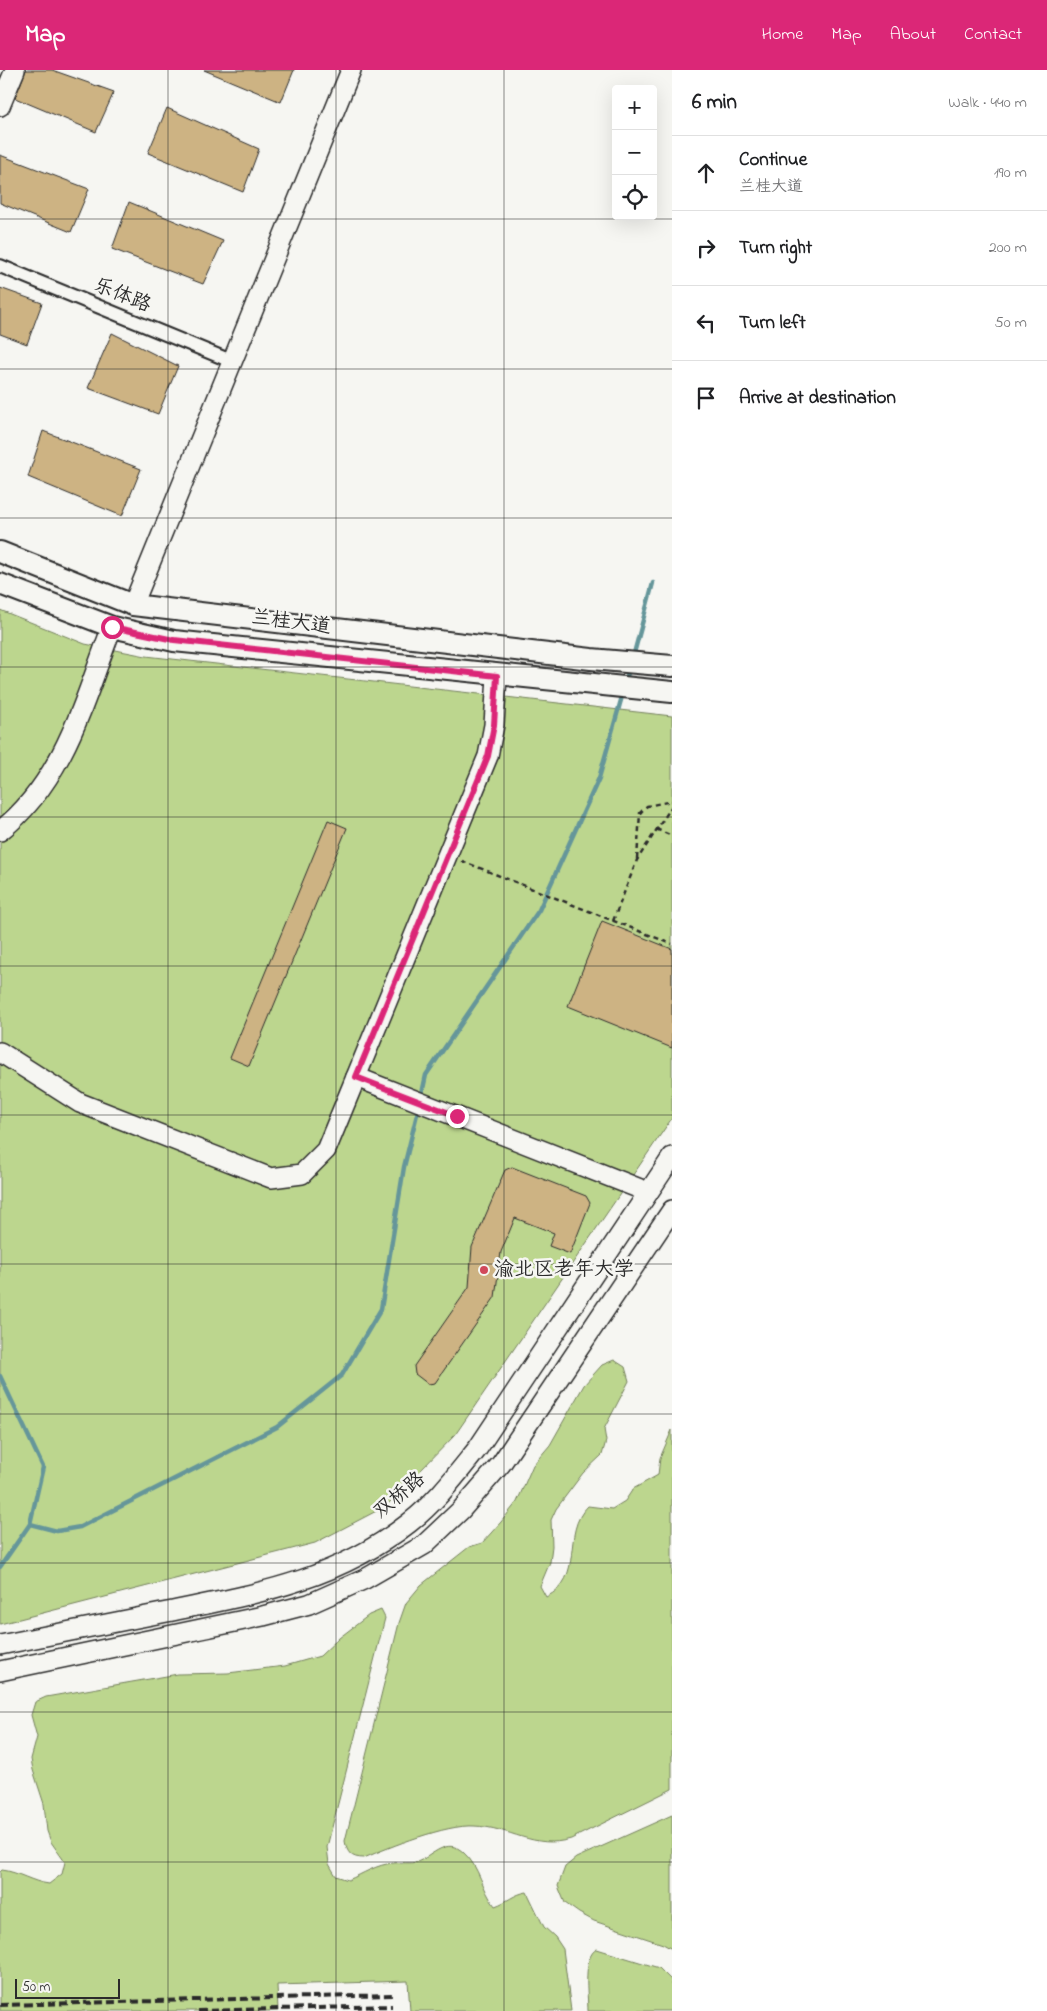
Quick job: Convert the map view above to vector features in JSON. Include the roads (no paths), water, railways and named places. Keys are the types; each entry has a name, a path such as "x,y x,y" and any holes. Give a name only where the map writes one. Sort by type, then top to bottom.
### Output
{"main road":[{"name":"兰桂大道","path":"0,552 133,604 591,659 663,665"},
{"name":"兰桂大道","path":"0,584 112,627 174,640 497,676 672,692"}],"street":[{"path":"0,106 15,70"},
{"path":"133,604 230,361 351,70"},
{"name":"乐体路","path":"0,266 230,361"},
{"path":"0,831 36,796 64,752 112,627"},
{"path":"0,1052 80,1103 270,1178 302,1174 326,1150 488,756 494,725 497,676"},
{"path":"356,1077 648,1192"},
{"name":"双桥路","path":"0,1645 256,1594 302,1582 354,1559 409,1523 444,1490 478,1448 672,1157"},
{"path":"0,1671 263,1616 309,1604 365,1579 424,1545 461,1510 501,1464 672,1210"}],"waterway":[{"path":"633,657 653,583"},
{"path":"625,683 630,666"},
{"path":"421,1098 426,1075 539,910 599,778 623,693"},
{"path":"30,1524 57,1531 80,1527 277,1427 342,1375 381,1309 404,1167 419,1106"},
{"path":"0,1376 43,1467 30,1524 0,1567"}],"railway":[{"path":"0,2005 393,1995"},
{"path":"198,2011 392,2006"}],"place":[{"name":"渝北区老年大学","path":"484,1270"}]}
